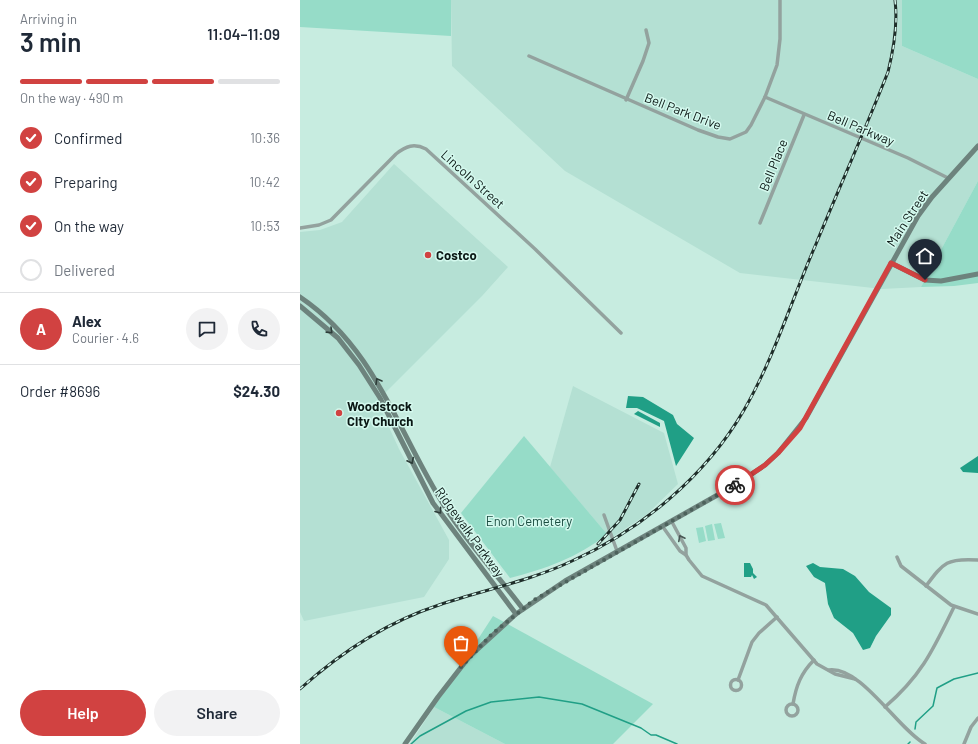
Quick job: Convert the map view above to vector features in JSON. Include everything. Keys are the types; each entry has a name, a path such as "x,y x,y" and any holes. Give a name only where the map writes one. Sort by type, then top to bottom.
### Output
{"main road":[{"name":"Main Street","path":"405,744 438,697 469,657 522,609 547,592 617,551 664,527 738,484 765,465 792,438 806,418 918,216 948,178 978,146"},
{"path":"891,263 925,280 941,280 978,274"},
{"name":"Ridgewalk Parkway","path":"300,297 336,327 364,360 386,395 440,499 522,609"},
{"name":"Ridgewalk Parkway","path":"300,306 338,338 359,365 380,398 433,503 516,614"}],"street":[{"name":"Bell Park Drive","path":"530,56 626,100 718,137 730,139 746,132 765,97 776,65 780,39 780,0"},
{"path":"626,100 644,61 649,43 646,30"},
{"name":"Bell Parkway","path":"765,97 804,115 908,158 948,178"},
{"name":"Bell Place","path":"760,223 804,115"},
{"name":"Lincoln Street","path":"300,228 328,222 396,154 405,147 419,146 426,150 535,248 621,333"},
{"path":"604,515 617,551"},
{"path":"672,522 686,548 686,555 692,565 702,576 766,605 814,660 835,674 855,679 872,691 900,725 925,744"},
{"path":"664,527 680,552 686,555"},
{"path":"896,557 901,566 954,607 978,614"},
{"path":"926,586 941,566 951,561 978,560"},
{"path":"885,707 909,684 928,659 954,607"},
{"path":"738,680 752,642 759,633 778,618"},
{"path":"793,704 798,682 814,660"},
{"path":"964,744 973,723 978,718"}],"shaded area":[{"path":"451,0 902,0 902,46 978,79 978,181 921,287 882,289 740,273 565,171 452,66"},
{"path":"394,164 508,267 482,296 377,401 399,449 449,540 449,559 424,597 304,621 300,612 300,232 320,230 342,222"},
{"path":"573,386 664,433 678,484 646,515 608,540 607,534 550,467"},
{"path":"628,396 643,397 673,415 677,424 694,438 676,466 664,421 637,408 626,408"},
{"path":"638,411 660,423 660,427 634,414"},
{"path":"978,456 978,473 963,472 960,468"},
{"path":"744,563 750,563 753,573 757,577 754,579 752,575 751,577 744,577"},
{"path":"813,563 820,567 843,569 855,576 869,592 891,608 891,615 876,636 870,648 863,650 853,633 834,618 828,604 825,583 814,577 806,566"},
{"path":"434,707 505,744 410,744"}],"green space":[{"path":"300,0 451,0 451,36 300,27"},
{"path":"902,0 978,0 978,79 902,46"},
{"path":"978,181 978,283 954,286 921,287"},
{"name":"Enon Cemetery","path":"524,436 607,534 573,556 536,571 510,578 461,513"},
{"path":"721,523 725,538 718,539 714,524"},
{"path":"712,524 715,540 708,541 705,526"},
{"path":"703,527 706,541 699,543 696,528"},
{"path":"493,616 653,704 613,744 505,744 434,707"}],"waterway":[{"path":"915,729 916,722 933,706 937,688 954,679 978,673"},
{"path":"411,744 420,736 466,711 491,702 539,697 582,704 641,728 651,735 656,735 677,744"}],"railway":[{"path":"300,689 348,651 401,620 439,605 523,580 556,568 623,534 670,499 711,457 729,434 744,410 765,370 807,265 888,72 896,27 895,0"},
{"path":"598,544 620,520 639,484"}],"way so far":[{"path":"461,667 492,634 534,600 617,551 664,527 735,485"}],"place":[{"name":"Costco","path":"428,255"},
{"name":"Woodstock City Church","path":"339,413"}],"route":[{"path":"735,485 765,465 800,428 891,263 918,278 925,280"}]}
